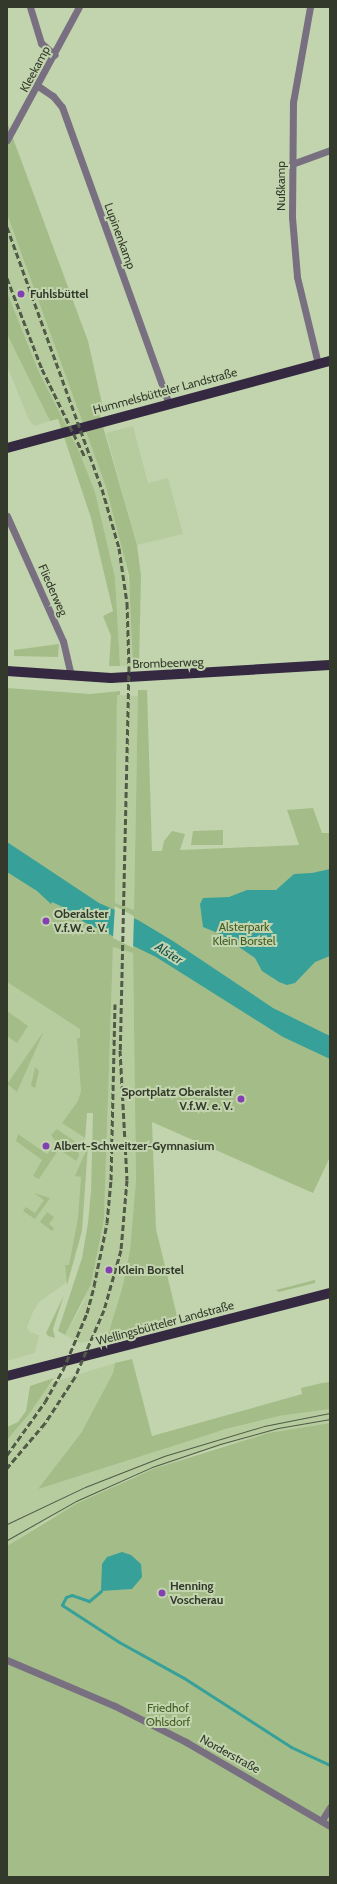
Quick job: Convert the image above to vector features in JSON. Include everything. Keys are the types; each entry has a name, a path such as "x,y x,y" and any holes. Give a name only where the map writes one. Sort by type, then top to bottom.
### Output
{"main road":[{"name":"Hummelsbütteler Landstraße","path":"7,448 54,434 330,361"},
{"name":"Brombeerweg","path":"7,671 111,678 201,675 330,665"},
{"name":"Wellingsbütteler Landstraße","path":"7,1376 330,1294"}],"street":[{"path":"30,7 41,43 55,55"},
{"name":"Kleekamp","path":"7,140 55,55 79,7"},
{"name":"Nußkamp","path":"310,7 293,102 292,217 297,277 318,364"},
{"name":"Lupinenkamp","path":"38,86 53,96 62,107 168,404"},
{"path":"292,164 330,150"},
{"name":"Fliederweg","path":"7,516 64,641 71,675"},
{"name":"Norderstraße","path":"7,1660 108,1703 186,1742 330,1826"},
{"path":"322,1820 330,1807"}],"shaded area":[{"path":"7,214 106,487 123,548 132,603 133,666 120,666 115,577 95,492 79,451 38,370 7,292"},
{"path":"7,321 50,421 35,426 29,420 7,366"},
{"path":"133,426 148,483 168,478 183,534 137,545 106,433"},
{"path":"117,695 138,696 134,910 115,903"},
{"path":"113,947 133,953 136,1180 130,1250 123,1285 107,1338 80,1343 65,1335 83,1303 104,1219"},
{"name":"Albert-Schweitzer-Gymnasium","path":"7,977 81,993 80,1045 87,1113 79,1230 67,1282 39,1302 33,1312 27,1327 30,1332 39,1335 35,1353 7,1361"},
{"path":"115,1363 113,1373 81,1433 39,1488 197,1437 279,1416 330,1409 330,1423 268,1433 207,1450 133,1477 48,1519 7,1546 7,1440 51,1383"}],"green space":[{"path":"7,122 88,341 103,408 98,409 137,545 141,576 139,666 133,666 129,575 106,487 7,214"},
{"path":"7,292 38,370 79,451 95,492 115,577 120,666 109,666 111,636 103,616 113,611 91,518 58,419 50,421 7,334"},
{"path":"59,644 58,657 14,656 14,650"},
{"name":"Alsterpark Klein Borstel","path":"7,688 90,694 120,691 120,695 117,695 115,903 134,910 138,690 147,690 152,851 162,851 164,841 172,831 185,834 180,850 299,845 287,810 313,808 322,833 330,833 330,1157 313,1193 152,1122 156,1229 178,1320 107,1338 123,1285 130,1250 136,1180 133,953 113,947 104,1219 91,1284 65,1335 58,1331 82,1258 88,1223 91,1191 93,1113 87,1113 85,1138 62,1123 78,1101 81,1091 77,1038 80,1038 80,1029 7,982"},
{"path":"223,830 223,845 191,845 193,831"},
{"path":"7,1011 28,1026 17,1043 7,1036"},
{"path":"44,1031 17,1092 7,1084"},
{"path":"35,1067 39,1071 35,1088 31,1086"},
{"path":"57,1129 77,1143 79,1156 76,1161 59,1149 39,1179 33,1176 42,1160 16,1141 18,1134 47,1154 57,1143 51,1135"},
{"path":"88,1146 82,1231 67,1285 65,1265 69,1265 78,1218 81,1177 75,1176"},
{"path":"34,1193 50,1198 35,1219 23,1211 26,1207 35,1213 44,1200"},
{"path":"47,1212 54,1217 49,1224 54,1228 52,1231 40,1222"},
{"path":"315,1280 315,1283 279,1292 276,1290"},
{"path":"64,1295 53,1329 55,1338 48,1336 46,1333"},
{"path":"132,1359 152,1436 302,1394 301,1388 330,1382 330,1409 279,1416 226,1429 38,1489 81,1433 113,1373 115,1363"},
{"path":"54,1378 29,1414 7,1440 7,1427 18,1422 26,1411 30,1386"},
{"name":"Friedhof Ohlsdorf","path":"330,1423 330,1877 7,1877 7,1546 76,1504 153,1469 268,1433"}],"water":[{"name":"Alster","path":"7,842 99,903 138,920 173,941 273,1008 330,1036 330,1059 283,1037 156,957 84,922 65,908 52,902 51,904 37,891 7,872"},
{"path":"330,869 330,956 315,962 295,983 287,985 279,982 262,971 255,958 220,934 203,927 200,904 203,898 229,897 247,890 276,890 294,874 312,873"},
{"path":"122,1552 131,1555 141,1564 142,1577 132,1589 101,1591 102,1564 107,1557"}],"pier":[{"path":"115,906 134,916 133,948 113,938"}],"waterway":[{"path":"101,1591 89,1601 72,1595 66,1597 62,1605 119,1642 184,1678 291,1747 330,1765"}],"tram line":[{"path":"7,1524 85,1487 164,1456 264,1426 330,1413"},
{"path":"7,1540 76,1501 152,1467 220,1444 278,1428 330,1419"}],"railway":[{"path":"7,227 102,489 119,548 127,603 129,666 120,1050 127,1180 121,1250 104,1310 75,1377 45,1423 7,1468"},
{"path":"7,278 42,369 85,457"},
{"path":"7,1455 45,1402 63,1370 87,1313 94,1286 107,1223 111,1180 115,1004"}],"place":[{"name":"Fuhlsbüttel","path":"21,294"},
{"name":"Oberalster V.f.W. e. V.","path":"46,921"},
{"name":"Sportplatz Oberalster V.f.W. e. V.","path":"241,1099"},
{"name":"Albert-Schweitzer-Gymnasium","path":"46,1146"},
{"name":"Klein Borstel","path":"109,1270"},
{"name":"Henning Voscherau","path":"162,1593"}]}
